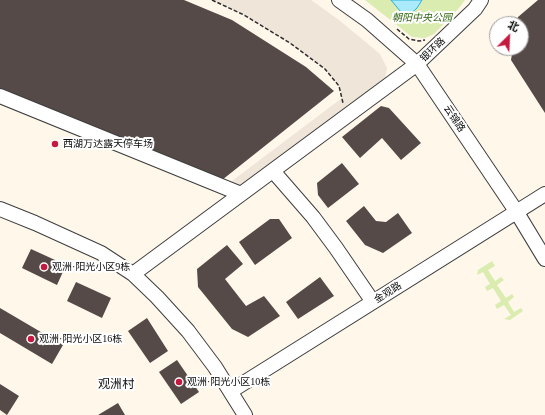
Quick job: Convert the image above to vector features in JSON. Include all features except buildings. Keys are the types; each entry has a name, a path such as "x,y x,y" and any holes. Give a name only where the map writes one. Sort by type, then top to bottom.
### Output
{"street":[{"name":"云锦路","path":"339,0 367,20 417,64 516,212 545,259"},
{"name":"银环路","path":"133,274 417,64 475,9 481,0"},
{"path":"0,96 241,194"},
{"path":"274,170 313,217 373,302"},
{"name":"金观路","path":"231,391 545,194"},
{"path":"0,209 101,253 133,274 157,297 216,367 245,415"}],"path":[{"path":"212,0 244,15 290,43 325,70 339,86 347,117"},
{"path":"397,29 409,39 419,41 431,40"}],"green space":[{"name":"朝阳中央公园","path":"365,0 465,0 434,34 425,38 412,37"},
{"path":"492,261 495,266 488,270 495,281 501,277 504,280 497,285 506,298 512,294 514,297 508,302 514,312 521,308 523,311 510,320 504,319 511,315 504,305 497,309 495,305 501,301 493,288 487,291 485,287 490,284 483,272 477,275 478,270"}],"shaded area":[{"path":"212,0 311,0 339,20 380,54 387,68 383,90 241,194 224,187 342,98 339,86 325,69 290,43 244,15"}],"water":[{"path":"391,0 422,0 417,8 406,18"}],"place":[{"name":"西湖万达露天停车场","path":"55,144"},
{"name":"观洲·阳光小区9栋","path":"44,267"},
{"name":"观洲·阳光小区16栋","path":"31,339"},
{"name":"观洲·阳光小区10栋","path":"179,382"}],"district":[{"name":"观洲村","path":"116,385"}]}
